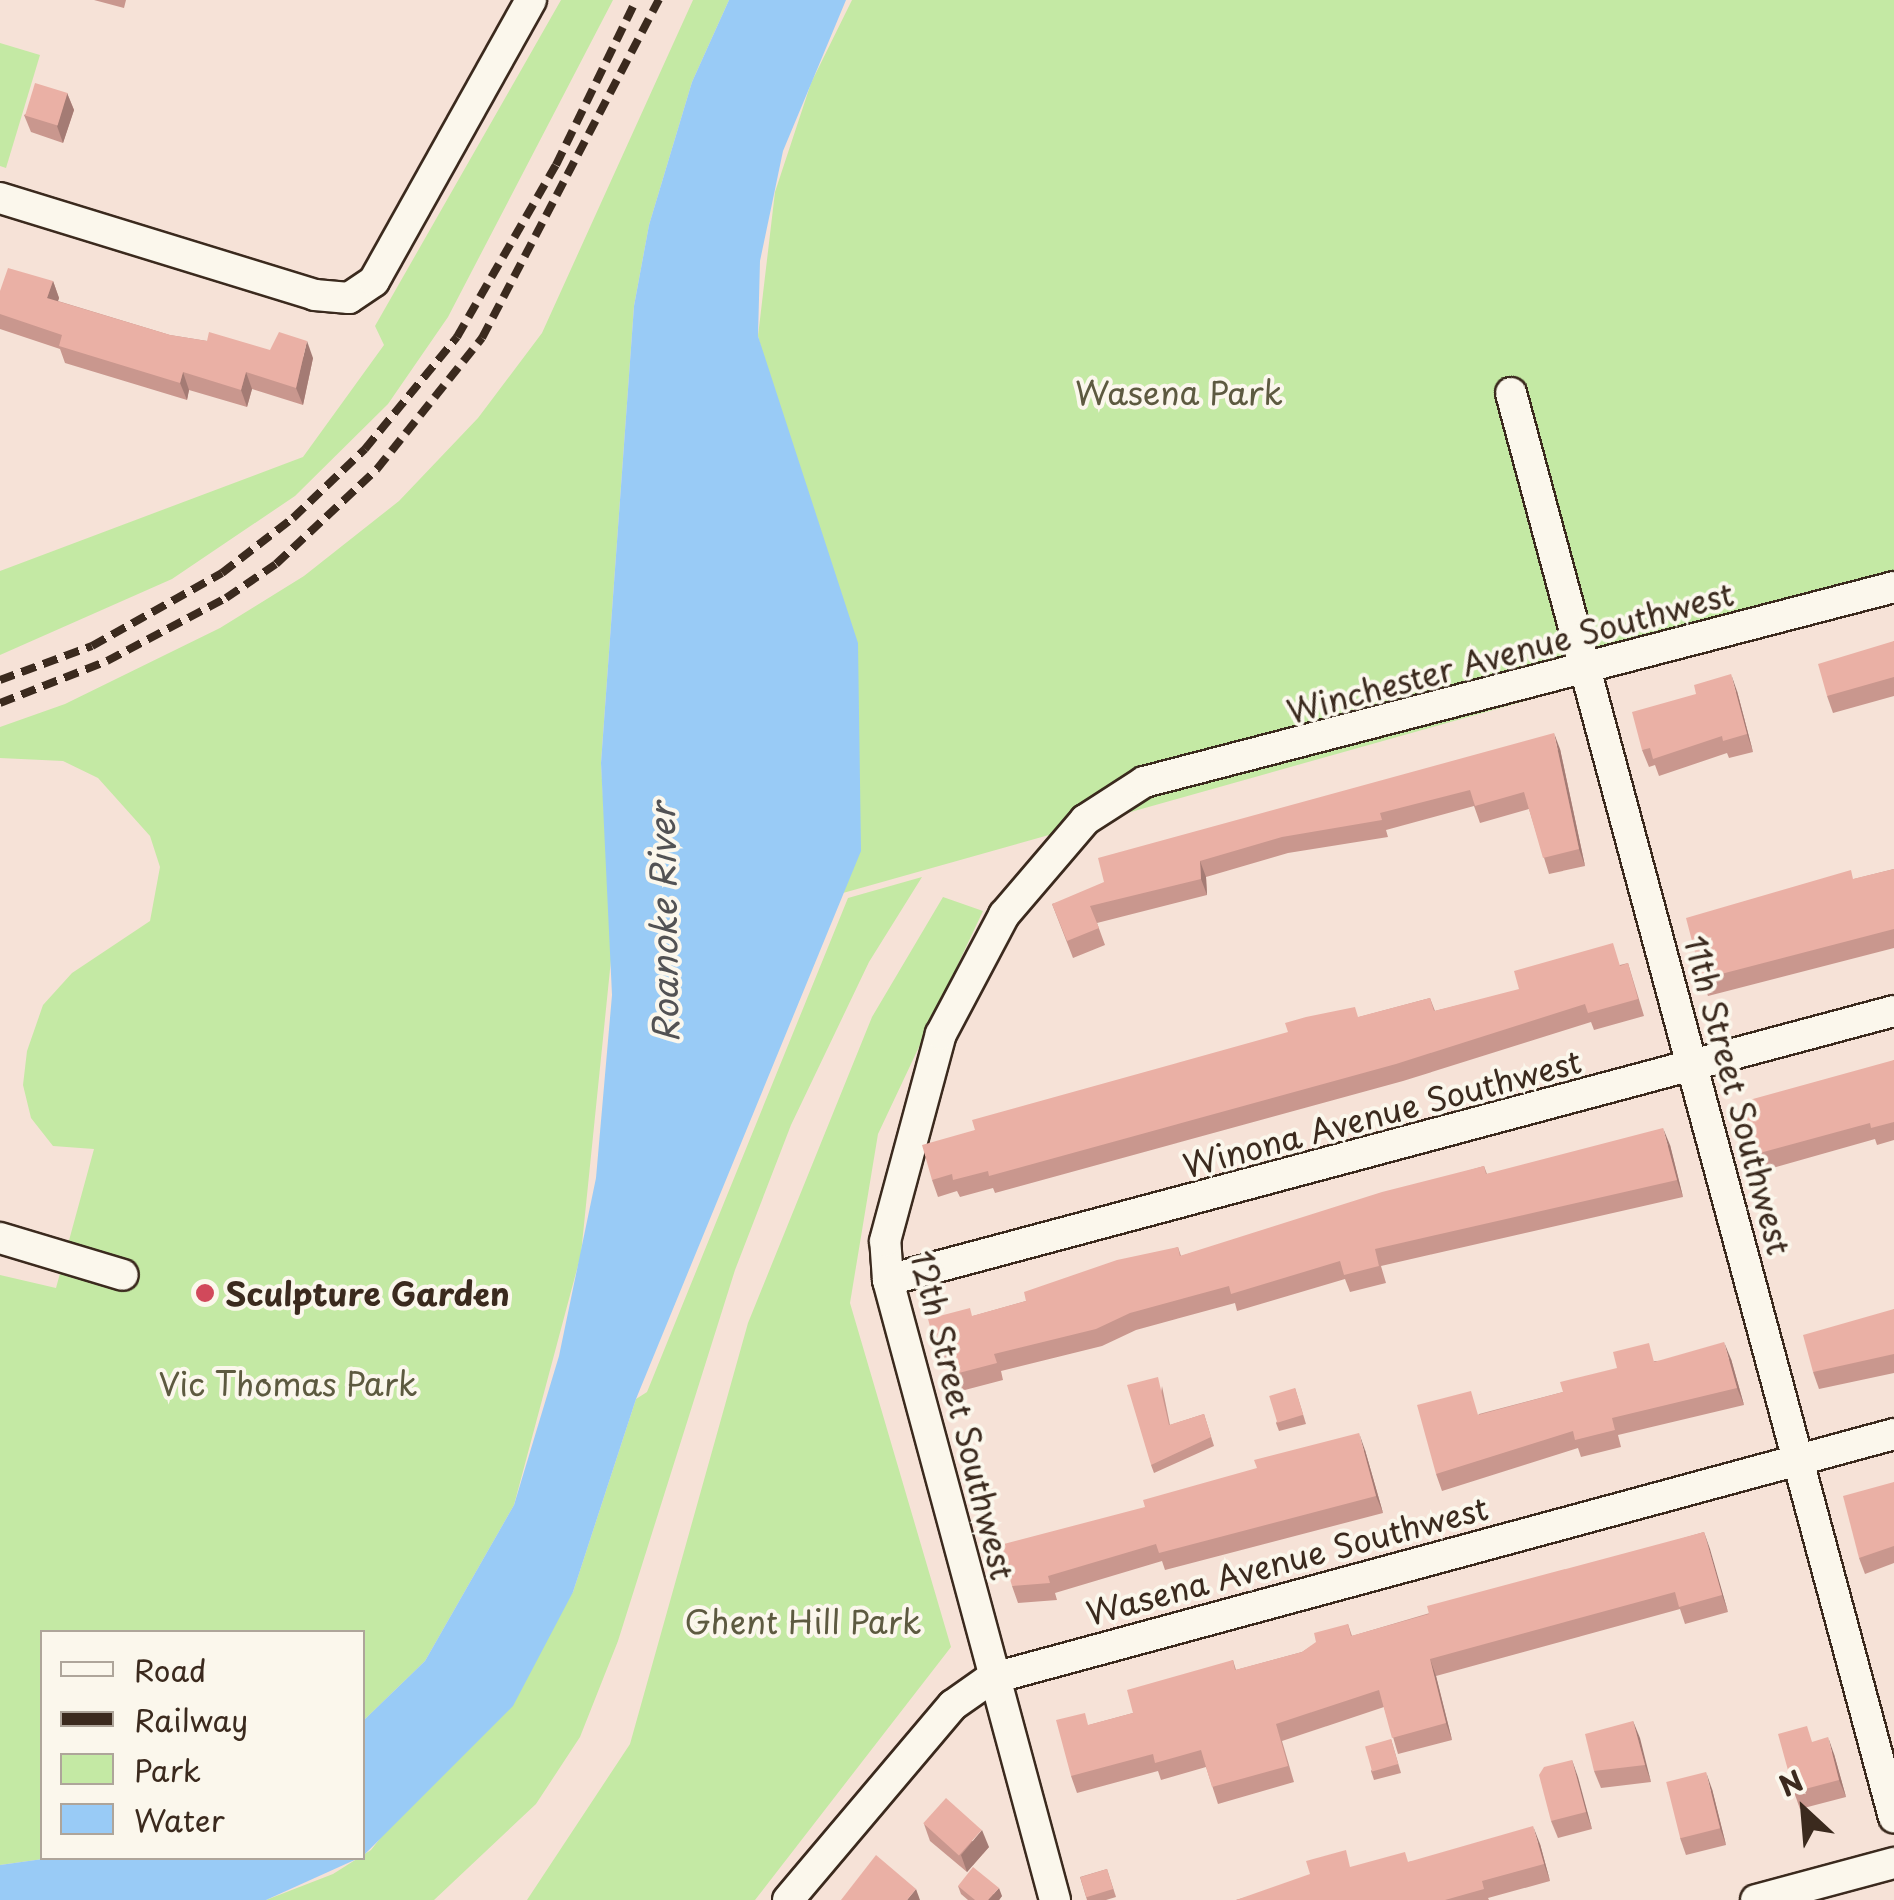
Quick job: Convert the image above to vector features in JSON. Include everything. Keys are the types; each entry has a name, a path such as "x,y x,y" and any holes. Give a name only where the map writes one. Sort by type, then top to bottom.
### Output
{"street":[{"path":"0,198 315,295 349,298 374,281 530,0"},
{"name":"11th Street Southwest","path":"1510,393 1802,1458 1894,1817"},
{"name":"Winchester Avenue Southwest","path":"1144,782 1894,587"},
{"name":"12th Street Southwest","path":"1054,1900 990,1678 888,1280 885,1240 930,1066 971,968 1055,849 1085,820 1144,782"},
{"name":"Winona Avenue Southwest","path":"888,1280 1894,1012"},
{"path":"0,1238 122,1275"},
{"name":"Wasena Avenue Southwest","path":"788,1900 953,1704 990,1678 1894,1434"},
{"path":"1756,1900 1894,1862"}],"green space":[{"path":"561,0 613,0 448,317 388,404 295,496 172,579 0,655 0,571 303,457 384,345 375,326"},
{"name":"Vic Thomas Park","path":"693,0 729,0 692,82 649,225 634,306 601,763 612,950 581,1254 514,1505 425,1661 365,1719 365,1630 40,1630 40,1859 0,1865 0,1275 56,1288 94,1149 53,1146 31,1118 23,1085 27,1051 43,1005 72,973 150,921 160,867 150,836 98,778 63,761 0,758 0,727 65,704 220,628 304,576 399,501 478,418 542,333"},
{"name":"Wasena Park","path":"852,0 1894,0 1894,597 843,893 859,729 758,336 775,192 811,83"},
{"path":"0,43 40,55 6,168 0,166"},
{"path":"922,877 869,962 791,1125 735,1270 618,1641 580,1737 536,1804 434,1900 266,1900 333,1874 355,1860 365,1860 365,1854 573,1592 636,1399 647,1392 848,898"},
{"name":"Ghent Hill Park","path":"943,897 983,911 878,1134 850,1303 951,1647 755,1900 527,1900 630,1744 748,1323 872,1017"}],"water":[{"name":"Roanoke River","path":"729,0 846,0 783,151 760,261 758,336 858,643 861,851 636,1399 573,1592 513,1706 365,1854 365,1719 425,1661 514,1505 559,1356 596,1178 612,995 601,763 634,306 649,225 692,82"},
{"path":"40,1859 355,1860 266,1900 0,1900 0,1865"}],"building":[{"path":"35,83 68,93 58,125 25,116"},
{"path":"8,268 53,281 47,298 170,335 207,341 209,332 270,350 279,332 307,341 296,388 246,372 241,390 183,372 180,383 59,346 62,335 0,314 0,291"},
{"path":"1894,641 1894,677 1827,696 1818,664"},
{"path":"1731,674 1747,734 1723,741 1722,736 1653,759 1650,748 1642,750 1632,712 1696,694 1694,685"},
{"path":"1554,733 1579,849 1543,858 1524,792 1475,806 1470,790 1380,813 1382,820 1282,837 1200,861 1201,879 1090,906 1099,928 1067,941 1052,904 1104,882 1098,858"},
{"path":"1894,869 1894,929 1702,979 1686,918 1851,870 1853,879"},
{"path":"1613,943 1620,966 1628,963 1638,999 1588,1013 1585,1004 1396,1064 989,1176 988,1171 953,1180 952,1174 932,1180 922,1145 975,1130 972,1120 1288,1032 1285,1023 1306,1017 1355,1007 1358,1017 1430,998 1434,1011 1519,989 1514,971"},
{"path":"1894,1060 1894,1122 1871,1128 1870,1123 1756,1154 1742,1102"},
{"path":"1663,1128 1677,1180 1375,1249 1379,1266 1344,1275 1340,1261 1231,1294 1229,1286 1130,1313 1096,1329 994,1354 997,1363 955,1374 947,1346 936,1349 928,1319 970,1308 972,1316 1026,1301 1024,1292 1117,1260 1178,1247 1180,1256 1382,1192 1484,1166 1486,1174"},
{"path":"1894,1309 1894,1354 1813,1372 1803,1335"},
{"path":"1724,1342 1737,1388 1612,1418 1615,1430 1575,1440 1573,1431 1436,1474 1417,1405 1471,1391 1478,1415 1563,1392 1560,1382 1617,1368 1613,1352 1649,1343 1654,1362"},
{"path":"1158,1377 1169,1425 1204,1414 1211,1437 1151,1465 1127,1385"},
{"path":"1295,1388 1303,1415 1277,1423 1269,1396"},
{"path":"1359,1433 1376,1496 1159,1553 1156,1544 1048,1576 1050,1583 1012,1586 1000,1545 1145,1507 1143,1500 1257,1468 1254,1460"},
{"path":"1894,1482 1894,1546 1859,1558 1843,1496"},
{"path":"1704,1532 1722,1595 1679,1607 1675,1592 1430,1659 1446,1723 1392,1738 1379,1690 1276,1724 1288,1766 1212,1787 1201,1750 1155,1763 1153,1754 1071,1776 1056,1720 1085,1713 1088,1725 1133,1713 1127,1690 1233,1660 1235,1670 1302,1652 1316,1642 1314,1633 1348,1624 1351,1636 1429,1614 1427,1606"},
{"path":"1633,1721 1645,1765 1594,1771 1585,1734"},
{"path":"1807,1726 1812,1742 1828,1737 1839,1780 1794,1792 1778,1734"},
{"path":"1391,1739 1398,1764 1372,1771 1365,1746"},
{"path":"1572,1760 1586,1812 1551,1821 1539,1775 1544,1767"},
{"path":"1706,1772 1720,1828 1680,1838 1666,1782"},
{"path":"946,1798 982,1830 959,1855 923,1823"},
{"path":"1533,1826 1544,1864 1482,1881 1484,1889 1445,1900 1236,1900 1310,1874 1306,1861 1346,1850 1350,1867 1405,1852 1408,1862"},
{"path":"876,1855 916,1889 907,1900 841,1900"},
{"path":"973,1867 999,1888 988,1900 975,1900 958,1886"},
{"path":"1107,1869 1113,1889 1086,1897 1080,1877"}],"railway":[{"path":"0,680 92,646 222,573 293,518 365,449 457,337 556,165 636,0"},
{"path":"0,703 107,661 226,598 276,564 377,469 482,338 659,0"}],"place":[{"name":"Sculpture Garden","path":"205,1293"}]}
